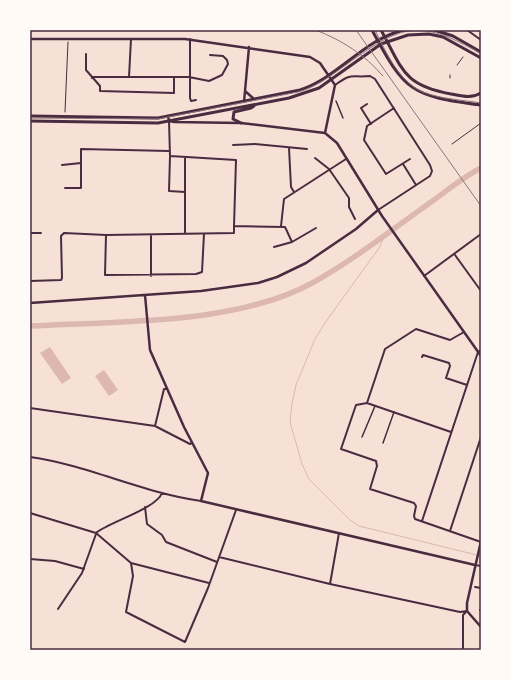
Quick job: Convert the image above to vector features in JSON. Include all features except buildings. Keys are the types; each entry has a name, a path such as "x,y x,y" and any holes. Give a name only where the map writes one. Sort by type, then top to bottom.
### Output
{"main road":[{"path":"372,30 387,58 401,79 418,92 439,98 481,105"},
{"path":"381,30 406,74 424,88 466,97 481,93"},
{"path":"30,116 127,118 168,116 244,102 310,87 380,39 404,30"},
{"path":"434,30 453,36 481,52"},
{"path":"30,121 169,122 289,98 319,88 381,44 404,36 417,34 442,38 481,58"},
{"path":"240,123 233,119 234,112 251,108 255,105"}],"street":[{"path":"468,30 481,40"},
{"path":"129,77 131,38"},
{"path":"30,39 190,39 249,47 310,57 320,63 335,85"},
{"path":"190,39 190,100 196,100"},
{"path":"244,102 249,47"},
{"path":"86,54 86,70 100,86 100,91 174,93 174,77"},
{"path":"92,78 189,77 209,81 222,74 228,64 228,60 223,56 210,55"},
{"path":"30,303 223,289 248,285 277,277 306,263 331,247 378,210 430,176 432,171 430,165 382,87 370,76 361,77 348,75 335,85 325,133"},
{"path":"245,91 254,99"},
{"path":"336,101 342,118"},
{"path":"367,104 361,108 371,124"},
{"path":"394,108 365,130 364,140 386,174 410,159"},
{"path":"168,116 170,156 169,191 185,192"},
{"path":"169,122 240,123 325,133 336,143 382,216 464,332 480,351 481,356"},
{"path":"233,145 255,144 307,149"},
{"path":"289,148 291,187 294,192"},
{"path":"65,188 81,188 81,149 169,151"},
{"path":"30,281 59,281 62,279 61,236 63,234 152,235 234,233 236,160 170,156"},
{"path":"185,158 185,233"},
{"path":"315,158 329,169 350,200 349,207 355,220"},
{"path":"281,226 282,202 284,199 346,159"},
{"path":"62,165 81,163"},
{"path":"403,164 416,185"},
{"path":"234,226 281,226 286,228 292,242"},
{"path":"274,247 292,242 316,228"},
{"path":"30,233 41,233"},
{"path":"106,235 105,275 151,276 196,274 202,272 204,234"},
{"path":"424,276 481,234"},
{"path":"151,276 152,235"},
{"path":"454,254 481,291"},
{"path":"145,295 150,350 192,443 208,473 200,501"},
{"path":"367,403 382,356 390,345 416,329 450,340 464,332"},
{"path":"422,521 467,385 480,351"},
{"path":"422,357 423,355 449,363 450,366 446,378 467,385"},
{"path":"155,426 164,389 167,389"},
{"path":"451,432 367,403 356,405 341,449 376,461 377,466 370,489 414,503 416,506 414,516 415,519 480,543 466,603 467,611 481,627"},
{"path":"362,437 375,406"},
{"path":"30,408 155,426 190,444 192,443"},
{"path":"383,443 394,412"},
{"path":"450,531 481,437"},
{"path":"30,457 60,463 162,493 481,566"},
{"path":"58,609 84,568 96,533 145,507 160,497 162,493"},
{"path":"145,507 147,524 162,536 166,542 217,562"},
{"path":"131,563 133,576 126,612 186,641 236,510"},
{"path":"30,513 96,533 131,563 209,584"},
{"path":"330,584 339,533"},
{"path":"219,557 330,584 460,612 467,611"},
{"path":"30,559 55,561 84,568"},
{"path":"475,587 481,588"},
{"path":"463,650 463,615 467,611"}],"lane":[{"path":"65,112 68,40"},
{"path":"457,65 463,57"},
{"path":"452,144 481,123"}],"shaded area":[{"path":"50,347 71,378 62,384 40,353"},
{"path":"104,370 118,390 109,396 95,376"}],"waterway":[{"path":"30,326 138,321 214,314 250,306 284,296 314,282 344,264 481,168"},
{"path":"385,235 379,248 315,339 296,385 290,422 302,464 309,479 350,520 359,526 481,556"}],"tram line":[{"path":"375,30 394,66 414,87 423,92 437,96 481,103"},
{"path":"30,118 158,119 298,92 322,81 380,42 395,35 409,31 424,31 440,34 481,54"}],"railway":[{"path":"316,30 335,39 361,55 383,76"},
{"path":"356,30 481,206"}]}
